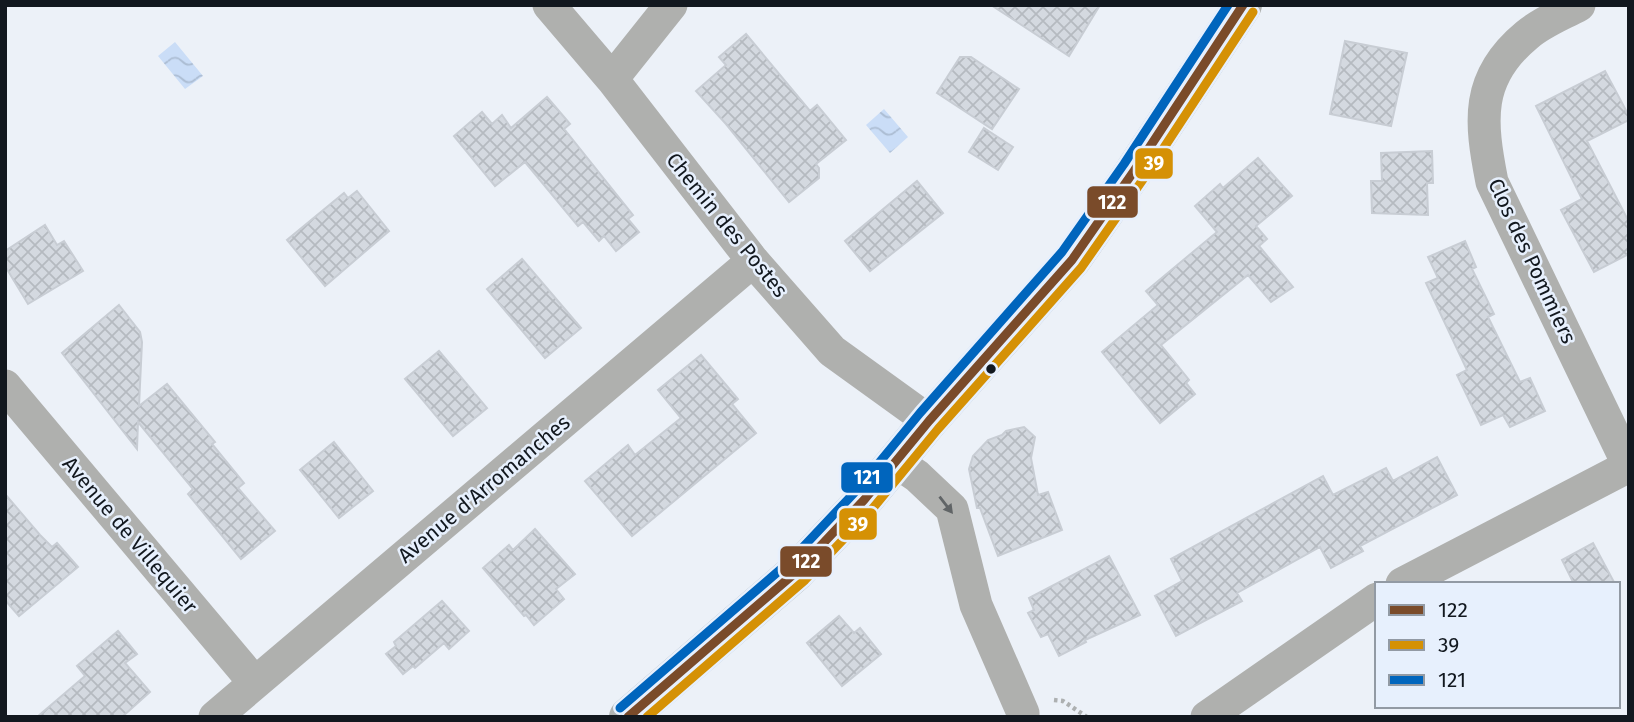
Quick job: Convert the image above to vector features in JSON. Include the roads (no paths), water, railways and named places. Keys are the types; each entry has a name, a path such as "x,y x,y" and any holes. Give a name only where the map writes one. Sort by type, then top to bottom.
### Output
{"main road":[{"path":"628,717 796,572 864,500 929,421 1072,260 1243,5"}],"street":[{"name":"Chemin des Postes","path":"549,5 612,79 753,261 832,351 929,421"},
{"path":"612,79 671,5"},
{"name":"Clos des Pommiers","path":"1579,5 1528,34 1498,66 1484,100 1483,136 1492,182 1629,466"},
{"name":"Avenue d'Arromanches","path":"215,717 753,261"},
{"name":"Avenue de Villequier","path":"5,386 255,683"},
{"path":"895,461 917,476 952,509 976,606 1023,717"},
{"path":"1406,582 1629,466"},
{"path":"1207,717 1375,600"}],"water":[{"path":"175,42 203,76 185,89 158,56"},
{"path":"884,109 908,137 890,153 866,125"}]}
